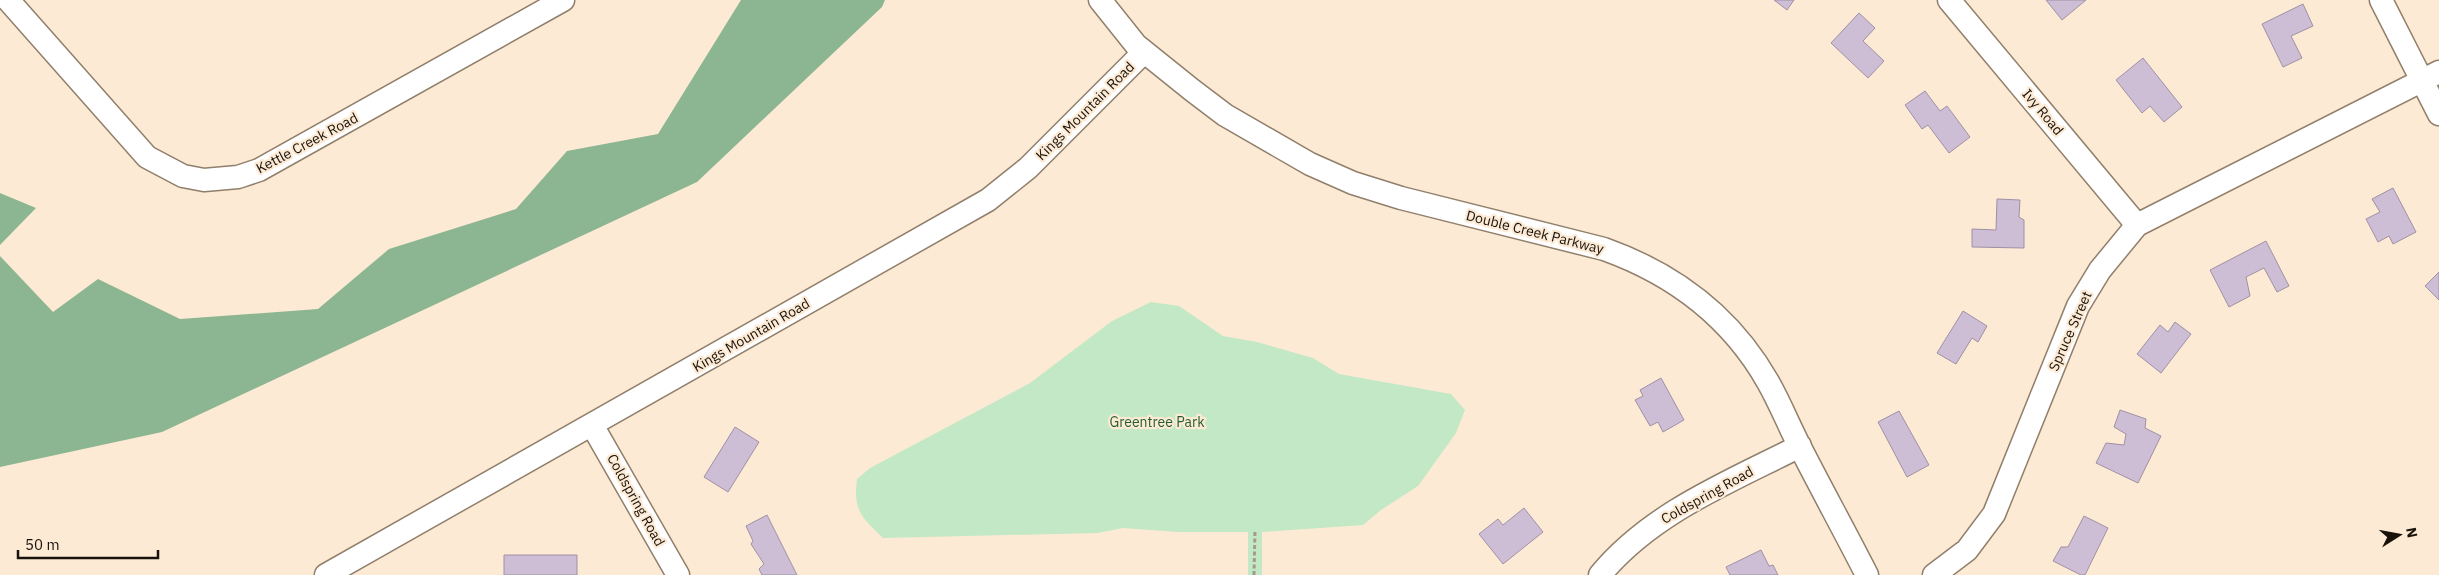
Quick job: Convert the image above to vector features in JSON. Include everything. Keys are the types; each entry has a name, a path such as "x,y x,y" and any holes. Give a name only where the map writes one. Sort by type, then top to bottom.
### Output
{"street":[{"name":"Kettle Creek Road","path":"8,0 147,157 183,176 204,180 238,177 259,170 563,0"},
{"name":"Double Creek Parkway","path":"1100,0 1144,52 1240,124 1310,164 1353,183 1401,198 1604,249 1632,259 1662,274 1705,304 1742,344 1768,382 1867,575"},
{"name":"Ivy Road","path":"1949,0 2138,225"},
{"path":"2381,0 2430,76 2439,114"},
{"name":"Kings Mountain Road","path":"326,575 988,200 1028,168 1144,52"},
{"name":"Spruce Street","path":"1934,575 1968,550 1994,514 2078,306 2100,270 2138,225 2430,76"},
{"name":"Coldspring Road","path":"592,425 678,575"},
{"name":"Coldspring Road","path":"1600,575 1627,546 1690,501 1800,446"}],"path":[{"path":"1254,575 1255,530"}],"green space":[{"path":"741,0 885,0 882,7 697,182 162,432 0,467 0,256 53,312 98,279 180,319 318,309 389,249 516,209 567,151 658,134"},
{"path":"0,193 36,208 0,245"},
{"name":"Greentree Park","path":"1151,302 1179,306 1223,336 1257,342 1313,358 1339,374 1451,394 1465,410 1456,433 1418,486 1381,510 1363,525 1262,532 1262,575 1248,575 1248,532 1178,532 1123,528 1098,533 883,538 864,518 856,498 857,479 870,468 1030,383 1112,321"}],"building":[{"path":"1774,0 1794,0 1787,10"},
{"path":"2046,0 2086,0 2062,20"},
{"path":"2303,4 2313,26 2291,36 2302,58 2283,67 2262,24"},
{"path":"1859,13 1875,28 1863,41 1884,61 1868,78 1831,43"},
{"path":"2143,58 2182,107 2164,122 2150,106 2142,113 2116,80"},
{"path":"1925,91 1940,111 1947,106 1970,137 1949,153 1928,125 1922,129 1905,105"},
{"path":"2393,188 2416,232 2393,244 2389,236 2378,242 2366,219 2380,212 2372,199"},
{"path":"1997,199 2020,200 2019,217 2024,220 2024,248 1972,247 1972,229 1996,230"},
{"path":"2266,241 2289,286 2277,292 2264,268 2246,277 2250,296 2229,307 2210,270"},
{"path":"2439,272 2439,300 2425,286"},
{"path":"1963,311 1987,326 1978,342 1972,338 1956,364 1937,353"},
{"path":"2175,322 2191,334 2161,373 2137,354 2160,325 2168,332"},
{"path":"1661,378 1684,420 1663,432 1658,422 1650,426 1635,400 1643,396 1640,390"},
{"path":"2120,410 2146,419 2145,428 2161,436 2138,483 2096,463 2106,443 2124,445 2126,434 2114,427"},
{"path":"1899,411 1929,465 1907,477 1878,422"},
{"path":"735,427 759,442 728,492 704,477"},
{"path":"1524,508 1543,532 1503,564 1479,534 1498,519 1503,525"},
{"path":"767,515 797,575 762,575 759,569 764,564 751,544 753,541 746,526"},
{"path":"2084,516 2108,528 2085,575 2081,575 2053,561 2061,547 2068,547"},
{"path":"1761,550 1769,566 1773,565 1778,575 1730,575 1726,567"},
{"path":"504,555 577,555 577,575 504,575"}]}
